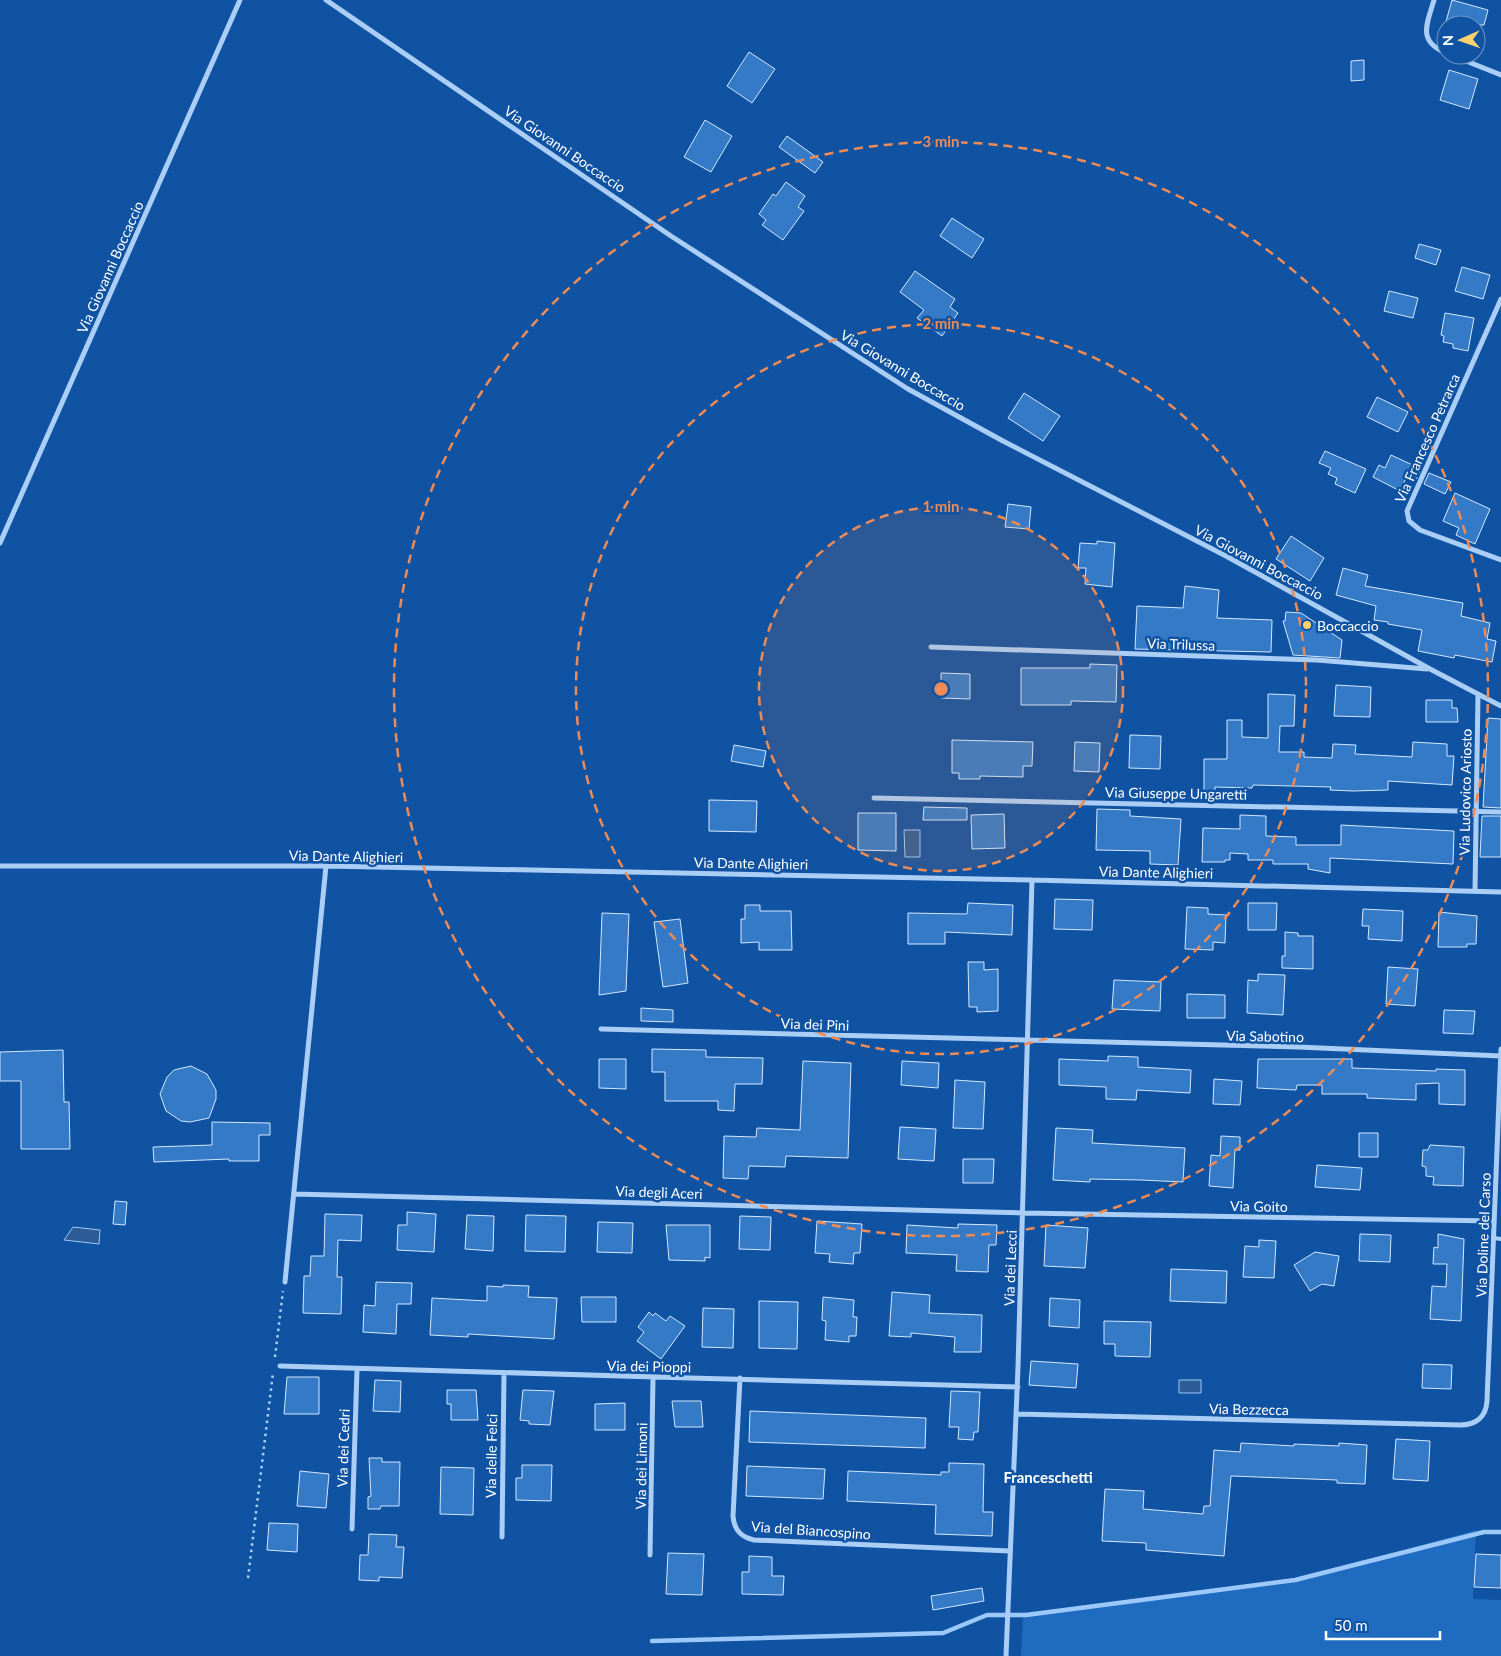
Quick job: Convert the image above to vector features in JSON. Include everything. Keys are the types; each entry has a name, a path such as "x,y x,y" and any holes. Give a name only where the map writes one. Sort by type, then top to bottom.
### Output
{"street":[{"name":"Via Giovanni Boccaccio","path":"0,543 240,0"},
{"name":"Via Giovanni Boccaccio","path":"326,0 671,236 908,389 1003,442 1275,582 1430,669 1501,706"},
{"path":"1434,0 1426,30 1427,38 1436,48"},
{"path":"1476,65 1501,75"},
{"name":"Via Francesco Petrarca","path":"1501,299 1406,511 1409,521 1420,530 1501,560"},
{"name":"Via Trilussa","path":"931,647 1317,660 1430,669"},
{"name":"Via Ludovico Ariosto","path":"1474,891 1478,694"},
{"name":"Via Giuseppe Ungaretti","path":"874,798 1501,812"},
{"name":"Via Dante Alighieri","path":"0,866 326,866 1032,880 1501,892"},
{"path":"284,1282 326,866"},
{"name":"Via dei Lecci","path":"1006,1656 1024,1213 1032,880"},
{"name":"Via dei Pini","path":"601,1029 1028,1042"},
{"name":"Via Sabotino","path":"1028,1042 1298,1048 1501,1056"},
{"name":"Via Doline del Carso","path":"1479,1419 1485,1412 1487,1401 1501,1049"},
{"name":"Via degli Aceri","path":"294,1194 1024,1213"},
{"name":"Via Goito","path":"1024,1213 1494,1221"},
{"name":"Via dei Pioppi","path":"280,1366 504,1374 740,1378 1018,1387"},
{"name":"Via dei Cedri","path":"352,1529 356,1368"},
{"name":"Via delle Felci","path":"502,1537 504,1374"},
{"name":"Via dei Limoni","path":"650,1555 653,1378"},
{"name":"Via del Biancospino","path":"740,1378 734,1516 736,1530 741,1535 754,1540 1010,1551"},
{"name":"Via Bezzecca","path":"1017,1414 1460,1425 1469,1424 1479,1419"}],"lane":[{"path":"1494,1238 1501,1239"}],"path":[{"path":"275,1361 284,1282"},
{"path":"248,1578 273,1371"}],"shaded area":[{"path":"904,830 920,830 920,857 905,857"},
{"path":"73,1227 100,1230 99,1244 64,1240"},
{"path":"1179,1380 1201,1380 1201,1393 1179,1393"},
{"path":"1476,1530 1473,1599 1501,1600 1501,1656 1021,1656 1023,1616 1295,1580"}],"building":[{"path":"1452,0 1488,10 1486,18 1486,15 1448,15"},
{"path":"749,52 775,69 752,103 727,86"},
{"path":"1364,60 1364,80 1351,81 1351,61"},
{"path":"1449,70 1478,79 1469,109 1440,100"},
{"path":"705,120 732,136 711,172 684,157"},
{"path":"787,136 823,162 815,173 779,147"},
{"path":"786,182 805,196 798,207 804,211 783,240 762,225 766,220 759,214 773,194 776,196"},
{"path":"952,218 984,239 972,258 940,236"},
{"path":"1419,244 1441,250 1436,265 1415,258"},
{"path":"1462,267 1490,275 1483,299 1455,291"},
{"path":"915,271 955,299 950,307 958,313 942,336 917,318 924,310 900,292"},
{"path":"1389,291 1418,298 1413,318 1384,311"},
{"path":"1445,313 1474,318 1468,351 1453,348 1453,344 1443,342 1444,336 1441,335"},
{"path":"1024,393 1060,416 1043,441 1008,418"},
{"path":"1377,397 1408,412 1398,432 1367,417"},
{"path":"1325,451 1366,469 1355,493 1335,484 1337,478 1328,474 1331,468 1319,463"},
{"path":"1391,455 1421,469 1416,480 1407,476 1400,491 1373,477 1379,465 1385,468"},
{"path":"1429,473 1451,482 1445,494 1424,484"},
{"path":"1455,493 1490,509 1475,544 1456,535 1459,528 1443,521"},
{"path":"1008,504 1031,507 1029,529 1005,527"},
{"path":"1291,536 1324,558 1310,581 1276,559"},
{"path":"1097,541 1115,543 1112,587 1085,584 1086,568 1078,568 1080,543 1097,544"},
{"path":"1343,568 1368,575 1365,586 1463,603 1461,616 1490,623 1487,639 1496,641 1492,662 1455,655 1454,658 1418,651 1422,630 1374,620 1376,606 1336,595"},
{"path":"1185,586 1219,590 1217,618 1272,620 1271,652 1135,649 1137,606 1183,608"},
{"path":"1286,612 1301,613 1342,640 1340,658 1293,655 1283,621 1285,621"},
{"path":"1090,664 1117,665 1116,702 1071,701 1071,705 1021,705 1021,668 1090,668"},
{"path":"941,673 970,674 970,699 941,698"},
{"path":"1336,685 1371,687 1370,717 1334,716"},
{"path":"1268,694 1295,695 1294,726 1280,726 1279,752 1304,752 1304,757 1332,758 1333,744 1356,745 1355,754 1412,757 1413,742 1447,744 1447,756 1454,756 1452,785 1388,781 1388,790 1353,791 1330,790 1331,787 1253,785 1252,788 1215,787 1215,792 1204,792 1204,759 1227,759 1227,720 1242,720 1242,737 1268,738"},
{"path":"1426,700 1452,700 1452,708 1457,708 1458,722 1426,722"},
{"path":"1488,718 1501,719 1501,808 1483,807"},
{"path":"1130,735 1161,736 1160,769 1129,768"},
{"path":"952,740 1033,742 1032,766 1023,766 1023,777 980,776 980,779 959,779 959,773 952,773"},
{"path":"1075,742 1100,743 1099,772 1074,771"},
{"path":"734,745 766,751 763,767 731,761"},
{"path":"709,800 757,801 756,832 709,831"},
{"path":"924,807 967,808 967,820 923,820"},
{"path":"1097,809 1130,810 1130,816 1181,819 1178,865 1150,864 1150,851 1096,850"},
{"path":"858,813 896,813 896,851 858,850"},
{"path":"1004,814 1005,848 972,849 971,815"},
{"path":"1240,815 1266,816 1266,836 1296,837 1296,845 1341,845 1341,825 1454,831 1453,864 1330,858 1330,873 1308,869 1308,864 1273,864 1273,860 1248,860 1248,854 1230,853 1230,860 1225,860 1225,862 1202,862 1203,828 1240,829"},
{"path":"1482,816 1501,816 1501,857 1480,857"},
{"path":"1055,899 1093,900 1092,930 1054,929"},
{"path":"968,903 1013,905 1012,935 945,932 945,944 908,944 908,913 967,914"},
{"path":"1248,903 1277,903 1276,930 1248,930"},
{"path":"745,905 760,905 760,911 791,911 792,950 759,950 759,942 741,943 741,919 745,919"},
{"path":"1187,907 1208,908 1208,914 1226,915 1225,943 1213,942 1213,950 1185,949"},
{"path":"1363,909 1403,911 1402,941 1368,939 1369,926 1362,926"},
{"path":"1439,912 1477,916 1476,944 1467,944 1467,947 1438,947"},
{"path":"602,913 629,914 626,991 599,995"},
{"path":"680,919 688,983 663,987 654,922"},
{"path":"1285,932 1298,933 1298,936 1313,936 1313,969 1282,968 1282,956 1285,956"},
{"path":"968,962 984,962 984,970 998,969 998,1011 977,1012 977,1007 969,1007"},
{"path":"1388,967 1418,969 1415,1006 1386,1004"},
{"path":"1258,974 1285,975 1283,1015 1247,1013 1248,980 1258,981"},
{"path":"1114,980 1161,982 1160,1011 1112,1009"},
{"path":"1187,994 1225,995 1225,1018 1187,1018"},
{"path":"641,1008 673,1010 673,1022 641,1021"},
{"path":"1444,1010 1475,1011 1473,1034 1443,1033"},
{"path":"652,1049 706,1050 706,1057 763,1058 762,1084 735,1084 734,1111 718,1110 718,1101 665,1101 665,1072 652,1072"},
{"path":"63,1050 64,1102 69,1102 70,1149 21,1149 21,1081 0,1081 0,1052"},
{"path":"1108,1056 1138,1057 1138,1067 1191,1070 1190,1093 1137,1090 1136,1100 1106,1099 1106,1087 1059,1085 1059,1059 1108,1061"},
{"path":"599,1059 626,1059 626,1089 599,1088"},
{"path":"1258,1059 1352,1059 1352,1068 1436,1071 1436,1069 1465,1070 1465,1105 1439,1104 1439,1083 1416,1084 1416,1100 1367,1098 1367,1094 1322,1094 1322,1085 1297,1085 1296,1090 1257,1088"},
{"path":"803,1061 851,1063 848,1158 786,1156 785,1167 749,1166 748,1179 723,1178 724,1136 756,1137 757,1128 800,1130"},
{"path":"902,1061 939,1063 938,1088 901,1085"},
{"path":"191,1066 207,1074 216,1090 216,1099 209,1118 190,1122 181,1121 166,1111 160,1094 167,1077 174,1070"},
{"path":"1214,1079 1242,1081 1240,1105 1213,1104"},
{"path":"955,1080 985,1082 983,1129 953,1128"},
{"path":"212,1122 270,1123 270,1135 259,1135 259,1161 229,1161 229,1159 154,1162 153,1147 212,1145"},
{"path":"900,1127 936,1129 934,1161 898,1159"},
{"path":"1056,1128 1093,1130 1092,1143 1185,1148 1183,1182 1090,1179 1090,1182 1053,1180"},
{"path":"1359,1133 1378,1133 1378,1157 1359,1157"},
{"path":"1221,1136 1240,1137 1240,1150 1235,1150 1233,1188 1209,1186 1211,1155 1220,1156"},
{"path":"1430,1145 1464,1147 1463,1186 1433,1185 1434,1177 1426,1176 1426,1167 1422,1166 1423,1150 1428,1150"},
{"path":"963,1159 994,1159 993,1183 963,1183"},
{"path":"1317,1165 1362,1168 1360,1190 1315,1187"},
{"path":"115,1201 127,1202 125,1225 113,1224"},
{"path":"407,1212 436,1214 434,1252 397,1250 398,1225 407,1225"},
{"path":"325,1214 362,1215 361,1241 338,1240 337,1277 342,1277 341,1314 303,1313 304,1276 310,1276 311,1256 324,1256"},
{"path":"467,1215 494,1216 493,1251 465,1249"},
{"path":"526,1215 566,1216 565,1252 525,1251"},
{"path":"740,1216 771,1217 770,1250 739,1249"},
{"path":"817,1221 862,1224 860,1253 854,1253 853,1264 829,1262 830,1254 815,1253"},
{"path":"598,1222 633,1223 632,1253 597,1252"},
{"path":"958,1224 997,1225 996,1245 989,1245 988,1272 956,1271 957,1255 906,1253 907,1225 958,1228"},
{"path":"666,1225 710,1225 710,1258 705,1257 705,1261 669,1260"},
{"path":"1046,1225 1088,1228 1085,1268 1044,1266"},
{"path":"1360,1234 1391,1235 1390,1262 1359,1261"},
{"path":"1438,1234 1464,1239 1461,1321 1430,1319 1432,1286 1446,1287 1447,1264 1433,1264 1434,1247 1438,1248"},
{"path":"1259,1240 1276,1241 1274,1278 1243,1277 1245,1246 1259,1247"},
{"path":"1315,1252 1339,1256 1334,1286 1322,1284 1310,1291 1294,1265"},
{"path":"1171,1269 1227,1271 1226,1303 1170,1301"},
{"path":"376,1282 412,1283 411,1304 397,1304 396,1334 363,1332 364,1305 375,1306"},
{"path":"503,1285 529,1286 528,1297 557,1298 554,1339 468,1334 468,1337 430,1335 432,1298 487,1301 487,1286 503,1287"},
{"path":"892,1292 930,1295 929,1313 982,1315 981,1352 954,1352 955,1337 911,1333 911,1337 889,1336"},
{"path":"581,1297 616,1297 616,1322 582,1322"},
{"path":"823,1297 854,1300 853,1317 857,1317 856,1336 849,1336 849,1342 825,1340 826,1321 822,1320"},
{"path":"1050,1298 1080,1300 1079,1328 1049,1326"},
{"path":"759,1301 798,1302 797,1349 759,1348"},
{"path":"703,1308 734,1309 733,1348 702,1347"},
{"path":"649,1312 653,1316 655,1313 666,1321 670,1316 685,1326 661,1359 637,1341 644,1332 638,1327"},
{"path":"1104,1321 1151,1322 1150,1357 1115,1356 1115,1344 1104,1344"},
{"path":"1031,1361 1078,1364 1076,1388 1029,1385"},
{"path":"1423,1364 1452,1365 1451,1389 1422,1388"},
{"path":"287,1377 319,1377 319,1414 284,1414"},
{"path":"375,1380 401,1381 400,1412 373,1411"},
{"path":"447,1390 476,1390 478,1420 451,1420 451,1404 447,1404"},
{"path":"523,1390 554,1391 550,1425 529,1424 529,1421 520,1420"},
{"path":"951,1391 980,1392 978,1432 974,1432 973,1440 958,1439 959,1427 949,1427"},
{"path":"672,1401 701,1401 703,1427 675,1427"},
{"path":"625,1403 625,1430 595,1430 595,1404"},
{"path":"750,1411 926,1418 925,1448 749,1442"},
{"path":"1396,1439 1430,1441 1428,1481 1393,1479"},
{"path":"1241,1443 1294,1446 1294,1444 1339,1446 1339,1443 1367,1445 1365,1484 1337,1483 1337,1480 1231,1476 1224,1556 1146,1550 1146,1543 1102,1541 1105,1489 1144,1491 1143,1509 1203,1514 1204,1506 1210,1506 1214,1450 1240,1452"},
{"path":"369,1458 382,1458 382,1462 400,1462 399,1506 381,1506 380,1509 368,1509 368,1497 371,1496"},
{"path":"949,1463 984,1464 983,1512 993,1512 992,1536 935,1534 936,1505 847,1501 848,1471 941,1475 941,1472 949,1472"},
{"path":"522,1465 552,1465 551,1501 516,1500 516,1478 522,1478"},
{"path":"747,1466 825,1469 823,1499 746,1496"},
{"path":"441,1467 474,1468 473,1515 440,1514"},
{"path":"300,1471 329,1474 326,1508 297,1506"},
{"path":"269,1523 298,1524 297,1552 267,1550"},
{"path":"369,1534 397,1535 396,1547 404,1547 402,1578 379,1577 379,1581 359,1580 360,1555 368,1555"},
{"path":"668,1553 704,1554 702,1595 666,1594"},
{"path":"1476,1554 1501,1555 1501,1588 1474,1587"},
{"path":"749,1556 772,1557 772,1576 784,1576 783,1595 742,1594 742,1572 749,1572"},
{"path":"982,1588 984,1601 933,1610 931,1596"}],"waterway":[{"path":"652,1641 943,1633 987,1615 1026,1615 1295,1580 1484,1532 1501,1532"}],"place":[{"name":"Boccaccio","path":"1307,625"}],"district":[{"name":"Franceschetti","path":"1048,1477"}]}
